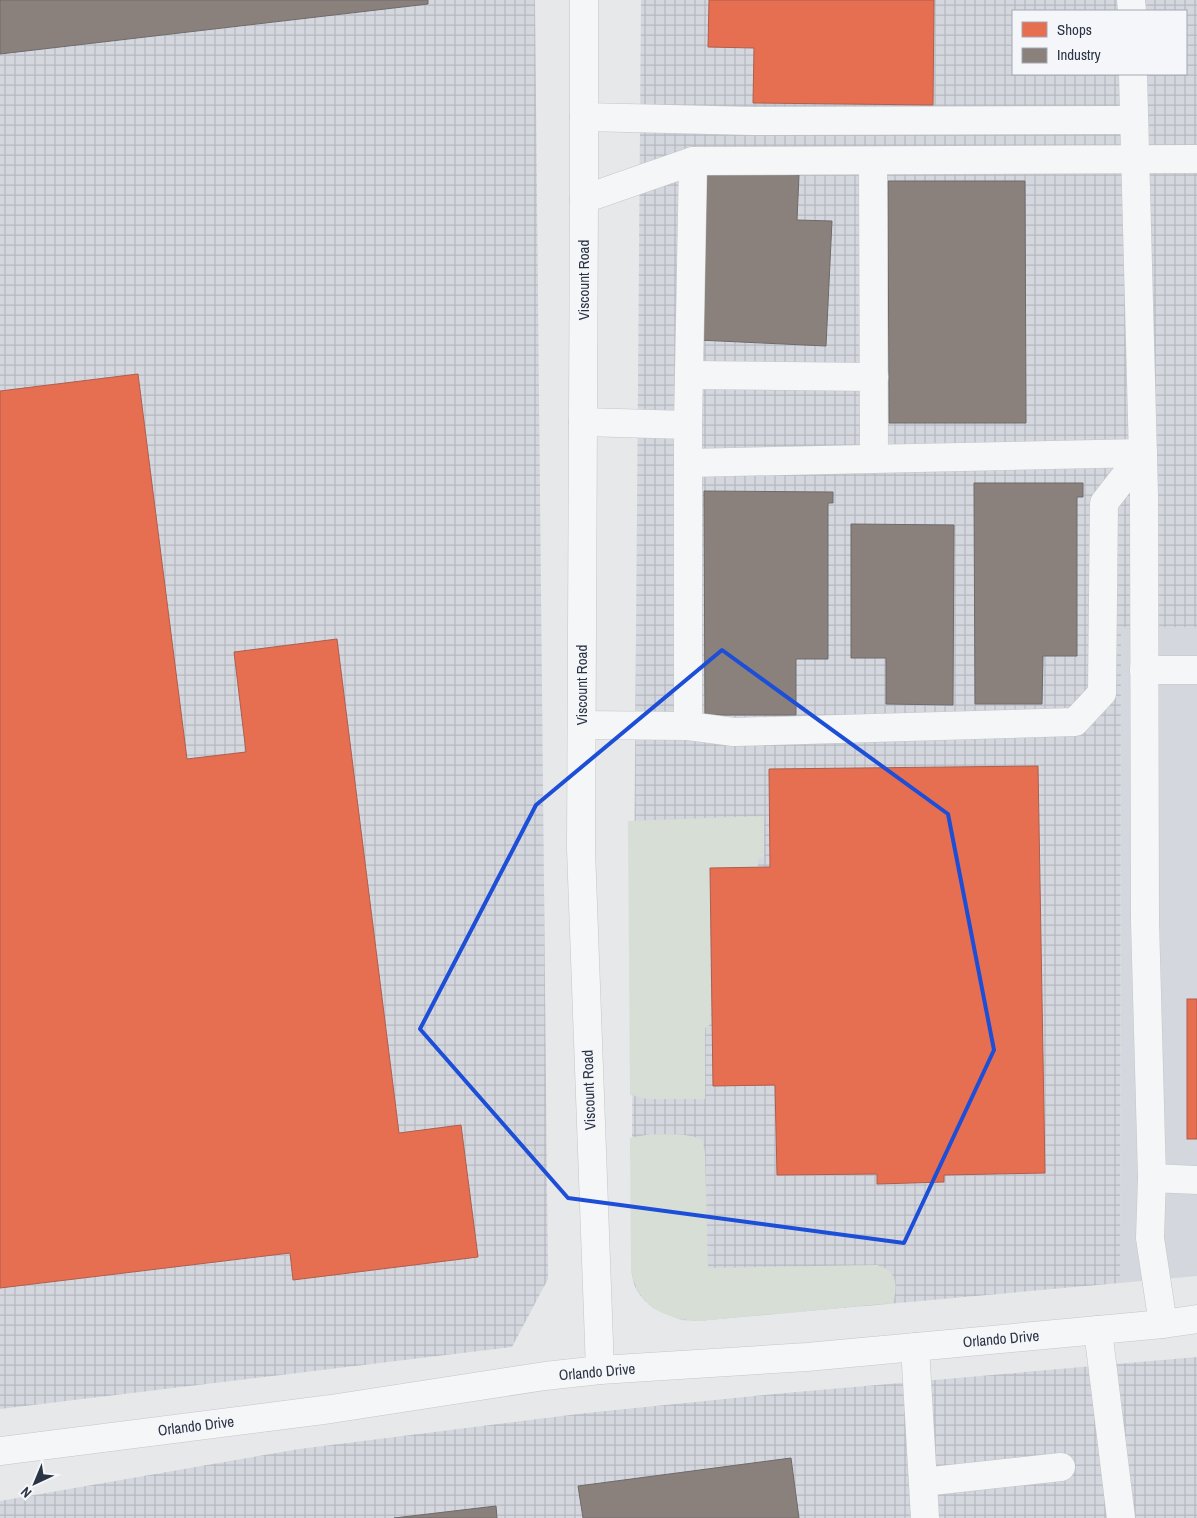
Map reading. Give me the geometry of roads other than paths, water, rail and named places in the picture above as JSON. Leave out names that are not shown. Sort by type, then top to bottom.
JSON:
[{"type":"street","name":"Viscount Road","points":[[584,0],[581,849],[600,1370]]},
{"type":"street","points":[[1133,75],[1143,453],[1144,921],[1152,1178],[1150,1238],[1163,1324]]},
{"type":"street","points":[[584,117],[754,121],[1134,120]]},
{"type":"street","points":[[584,199],[693,161],[1197,159]]},
{"type":"street","points":[[688,726],[688,425],[693,161]]},
{"type":"street","points":[[873,161],[874,459]]},
{"type":"street","points":[[689,375],[874,377]]},
{"type":"street","points":[[583,422],[688,425]]},
{"type":"street","points":[[688,463],[1143,453]]},
{"type":"street","points":[[582,725],[688,726],[734,732],[1075,722],[1102,693],[1104,503],[1143,453]]},
{"type":"street","points":[[1144,670],[1197,670]]},
{"type":"street","points":[[1152,1178],[1197,1180]]},
{"type":"street","name":"Orlando Drive","points":[[0,1451],[330,1409],[546,1376],[600,1370],[808,1357],[1197,1320]]},
{"type":"street","points":[[1098,1330],[1121,1518]]},
{"type":"street","points":[[915,1347],[925,1518]]},
{"type":"street","points":[[923,1482],[1061,1467]]}]
